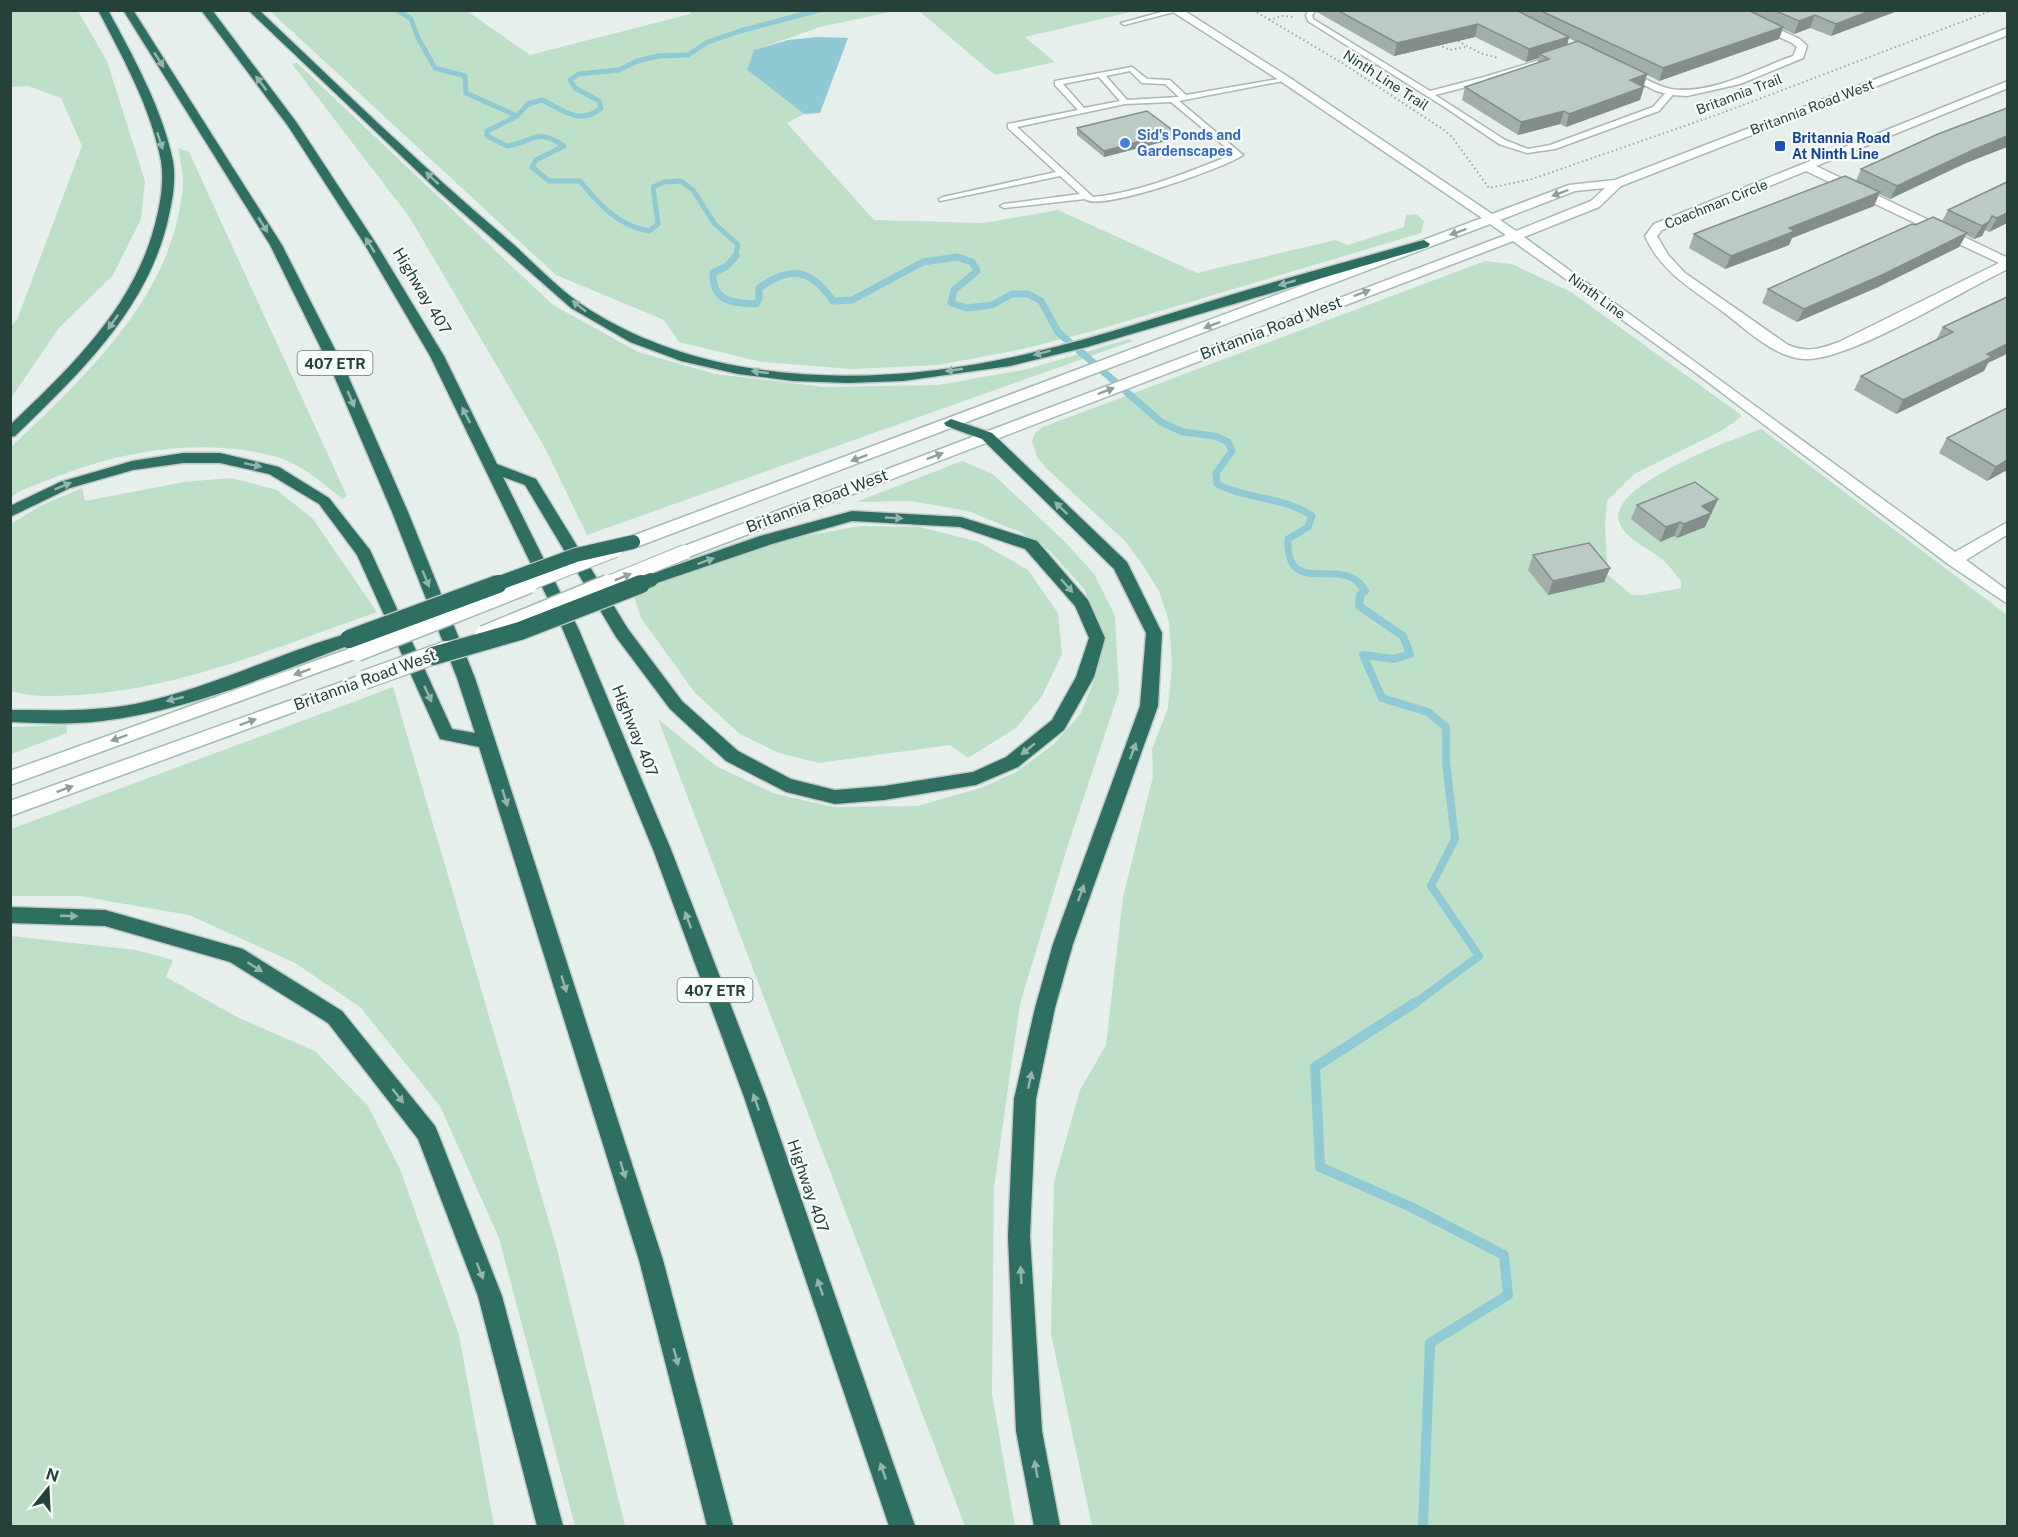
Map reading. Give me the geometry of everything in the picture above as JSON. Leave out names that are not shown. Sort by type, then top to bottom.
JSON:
[{"type":"highway","points":[[10,433],[72,372],[109,328],[145,270],[164,215],[168,184],[167,163],[161,141],[120,40],[103,10]]},
{"type":"highway","name":"407 ETR","points":[[128,10],[276,245],[339,370],[466,678],[651,1260],[720,1527]]},
{"type":"highway","name":"Highway 407","points":[[206,10],[292,125],[371,245],[436,356],[571,630],[663,852],[754,1097],[902,1527]]},
{"type":"highway","points":[[253,10],[468,213],[584,311],[662,350],[723,368],[809,378],[899,378],[1012,361],[1139,328],[1198,308],[1424,244]]},
{"type":"highway","points":[[951,423],[987,436],[1121,566],[1154,633],[1149,706],[1063,944],[1045,1008],[1026,1099],[1019,1236],[1029,1431],[1047,1527]]},
{"type":"highway","points":[[10,512],[65,484],[132,466],[183,458],[220,458],[274,470],[324,501],[363,554],[446,734],[488,742]]},
{"type":"highway","points":[[433,656],[520,631],[651,580],[766,540],[852,516],[962,522],[1031,545],[1082,604],[1097,638],[1085,677],[1058,725],[1012,762],[976,778],[884,793],[835,797],[786,785],[732,756],[676,705],[622,633],[531,482],[492,467]]},
{"type":"highway","points":[[10,716],[102,716],[193,695],[353,645]]},
{"type":"highway","points":[[10,915],[105,918],[236,955],[335,1017],[427,1133],[490,1296],[550,1527]]},
{"type":"main road","name":"Ninth Line","points":[[1175,10],[1284,80],[1492,220],[2007,599]]},
{"type":"main road","points":[[1616,68],[1672,92],[1706,90],[1798,58],[1803,46],[1796,41],[1726,10]]},
{"type":"main road","name":"Britannia Road West","points":[[10,778],[353,645],[668,530],[1573,188],[1617,183],[2007,31]]},
{"type":"main road","name":"Coachman Circle","points":[[2007,84],[1658,228],[1651,236],[1654,245],[1678,274],[1780,346],[1804,355],[1823,353],[1853,342],[2007,263]]},
{"type":"main road","points":[[1808,167],[2007,263]]},
{"type":"main road","name":"Britannia Road West","points":[[10,809],[433,656],[685,552],[1514,236],[1595,204],[1617,183]]},
{"type":"main road","points":[[1954,560],[2007,527]]},
{"type":"lane","points":[[1124,23],[1175,10]]},
{"type":"lane","points":[[1311,14],[1512,147],[1533,151],[1552,147],[1656,109],[1672,92]]},
{"type":"lane","points":[[1429,94],[1562,54]]},
{"type":"lane","points":[[1082,110],[1058,83],[1132,69],[1144,81],[1167,82],[1185,98]]},
{"type":"lane","points":[[1101,75],[1125,102]]},
{"type":"lane","points":[[1173,100],[1239,155],[1176,178],[1106,199],[1091,200],[1011,126],[1125,102],[1173,100],[1284,80]]},
{"type":"lane","points":[[943,199],[1062,173]]},
{"type":"lane","points":[[1004,206],[1087,196]]},
{"type":"path","name":"Ninth Line Trail","points":[[1253,10],[1342,63],[1444,130],[1452,137],[1479,177],[1490,188]]},
{"type":"path","name":"Britannia Trail","points":[[1490,188],[1504,188],[1711,117],[1993,10]]},
{"type":"path","points":[[1268,20],[1282,16],[1311,14]]},
{"type":"path","points":[[1461,35],[1452,38],[1466,47],[1520,68]]},
{"type":"path","points":[[1430,41],[1450,50],[1466,47]]},
{"type":"green space","points":[[11,10],[78,11],[107,61],[145,181],[141,219],[113,275],[59,328],[11,398],[11,326],[17,320],[82,146],[61,98],[28,86],[11,87]]},
{"type":"green space","points":[[270,11],[467,11],[530,55],[690,14],[691,11],[895,11],[820,27],[755,50],[748,71],[804,114],[787,123],[874,220],[983,223],[1058,210],[1197,273],[1335,240],[1348,245],[1404,227],[1406,215],[1416,214],[1424,221],[1421,233],[1093,331],[1023,349],[938,365],[852,369],[762,362],[679,342],[664,320],[556,275]]},
{"type":"green space","points":[[919,11],[1131,12],[1025,37],[1055,62],[995,75]]},
{"type":"green space","points":[[297,63],[553,305],[638,352],[715,374],[824,387],[938,385],[1028,369],[1129,339],[1133,341],[587,535],[545,448],[410,218],[292,64]]},
{"type":"green space","points":[[178,148],[189,152],[347,496],[342,499],[303,469],[286,460],[248,451],[190,447],[132,454],[103,461],[34,485],[11,497],[11,447],[64,396],[115,339],[137,309],[156,277],[171,243],[180,207],[183,179]]},
{"type":"green space","points":[[1485,261],[1512,264],[1571,292],[1741,415],[1721,431],[1634,474],[1607,501],[1605,526],[1608,575],[1632,595],[1681,588],[1681,581],[1663,560],[1638,543],[1622,528],[1619,522],[1621,508],[1632,493],[1675,465],[1761,429],[2007,615],[2007,1526],[1092,1526],[1051,1334],[1054,1182],[1080,1090],[1106,1045],[1123,897],[1153,776],[1152,749],[1168,708],[1172,666],[1169,622],[1159,591],[1125,541],[1046,468],[1037,457],[1032,441],[1035,433],[1043,427]]},
{"type":"green space","points":[[962,461],[993,474],[1066,543],[1094,574],[1115,616],[1119,692],[1067,848],[1020,1004],[994,1187],[992,1394],[1015,1526],[965,1526],[658,719],[716,766],[773,793],[833,807],[917,806],[981,788],[1016,772],[1054,744],[1081,713],[1097,673],[1099,632],[1085,590],[1050,551],[1020,532],[968,511],[911,501],[856,502]]},
{"type":"green space","points":[[231,478],[277,490],[313,519],[377,612],[230,664],[155,684],[78,695],[36,696],[11,691],[11,524],[40,506],[82,488],[85,501],[184,482]]},
{"type":"green space","points":[[860,526],[920,527],[979,542],[1028,570],[1058,613],[1062,654],[1042,696],[1016,728],[968,758],[950,745],[819,763],[779,753],[740,734],[695,693],[641,618],[633,593],[785,540]]},
{"type":"green space","points":[[393,687],[557,1249],[625,1526],[575,1526],[499,1238],[440,1106],[360,1007],[295,963],[189,915],[79,896],[11,896],[11,829]]},
{"type":"green space","points":[[67,725],[67,733],[11,754],[11,727]]},
{"type":"green space","points":[[11,936],[136,950],[173,960],[166,977],[237,1017],[315,1051],[368,1106],[400,1169],[459,1335],[494,1526],[11,1526]]},
{"type":"water","points":[[818,37],[848,38],[820,113],[804,114],[747,70],[754,50],[788,40]]},
{"type":"building","points":[[1337,10],[1516,10],[1569,37],[1529,49],[1478,24],[1397,43]]},
{"type":"building","points":[[1539,10],[1748,10],[1783,27],[1663,68]]},
{"type":"building","points":[[1774,10],[1872,10],[1836,24],[1815,15],[1799,21]]},
{"type":"building","points":[[1578,41],[1647,74],[1630,80],[1644,87],[1569,114],[1564,111],[1521,122],[1465,87],[1549,59],[1539,54]]},
{"type":"building","points":[[2007,108],[2007,136],[1897,186],[1861,169],[1938,134]]},
{"type":"building","points":[[1147,111],[1175,132],[1104,151],[1077,128]]},
{"type":"building","points":[[1845,176],[1880,192],[1789,228],[1795,231],[1731,256],[1694,234]]},
{"type":"building","points":[[2007,182],[2007,213],[1997,218],[1992,216],[1989,222],[1982,226],[1948,210]]},
{"type":"building","points":[[1933,217],[1967,233],[1882,275],[1804,309],[1768,289],[1912,224],[1915,225]]},
{"type":"building","points":[[2007,297],[2007,344],[1987,354],[1992,357],[1903,400],[1861,376],[1953,332],[1943,327]]},
{"type":"building","points":[[2007,408],[2007,460],[1996,467],[1947,438]]},
{"type":"building","points":[[1695,482],[1718,499],[1702,506],[1711,513],[1684,524],[1680,522],[1666,527],[1637,505]]},
{"type":"building","points":[[1589,543],[1610,568],[1553,581],[1533,555]]},
{"type":"waterway","points":[[397,10],[411,19],[418,38],[435,68],[465,76],[466,93],[517,116]]},
{"type":"waterway","points":[[517,116],[528,104],[542,100],[571,115],[586,116],[601,108],[599,101],[575,88],[570,80],[579,74],[619,70],[637,61],[659,56],[688,55],[708,42],[740,31],[819,10]]},
{"type":"waterway","points":[[517,116],[487,131],[487,136],[507,146],[536,137],[548,137],[564,146],[536,160],[532,167],[549,181],[580,181],[610,213],[628,224],[649,231],[658,224],[653,187],[664,182],[681,181],[693,190],[714,223],[738,245],[735,257]]},
{"type":"waterway","points":[[735,257],[727,266],[713,273],[716,290],[726,299],[739,303],[756,304],[759,299],[759,288],[781,276],[791,274],[800,274],[817,282],[833,301],[852,300],[923,262],[957,257],[972,262],[977,271],[954,290],[951,303],[967,308],[992,305],[1012,294],[1028,294],[1041,301],[1058,332],[1161,422],[1183,432],[1215,436],[1228,442],[1232,451],[1216,473],[1217,484],[1241,493],[1289,505],[1312,516],[1308,527],[1288,539],[1290,557],[1295,567],[1315,574],[1339,574],[1351,577],[1360,584]]},
{"type":"waterway","points":[[953,258],[959,258]]},
{"type":"waterway","points":[[1360,584],[1365,591],[1360,595],[1359,606],[1403,636],[1410,654],[1394,659],[1363,655],[1382,698],[1428,712],[1446,727],[1446,762],[1455,839],[1431,886],[1479,956],[1414,1004]]},
{"type":"waterway","points":[[1416,1002],[1315,1067],[1320,1167],[1411,1207],[1504,1255],[1508,1295],[1430,1343],[1423,1526]]},
{"type":"place","name":"Sid's Ponds and Gardenscapes","points":[[1125,143]]},
{"type":"place","name":"Britannia Road At Ninth Line","points":[[1780,146]]}]
